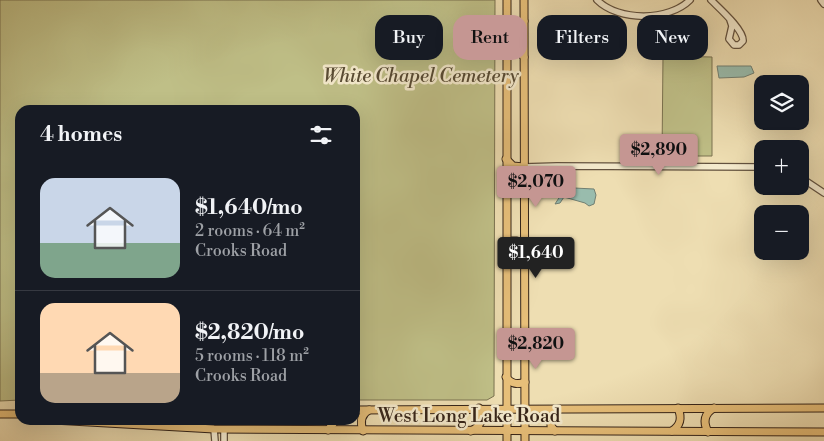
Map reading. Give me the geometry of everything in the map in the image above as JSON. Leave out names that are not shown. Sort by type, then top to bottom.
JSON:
[{"type":"main road","points":[[507,0],[507,15]]},
{"type":"main road","points":[[524,0],[524,15]]},
{"type":"main road","points":[[506,441],[507,60]]},
{"type":"main road","points":[[524,60],[525,441]]},
{"type":"main road","points":[[506,159],[513,166],[524,167]]},
{"type":"main road","points":[[506,244],[517,241],[524,250]]},
{"type":"main road","points":[[506,377],[515,383],[525,382]]},
{"type":"main road","points":[[471,431],[480,422],[479,408]]},
{"type":"main road","points":[[672,432],[680,422],[681,415],[678,408]]},
{"type":"main road","points":[[708,432],[705,418],[714,408]]},
{"type":"main road","name":"West Long Lake Road","points":[[360,410],[824,408]]},
{"type":"main road","points":[[554,431],[551,426],[551,419],[559,409]]},
{"type":"main road","points":[[363,430],[362,419],[365,413],[370,410]]},
{"type":"main road","points":[[0,414],[15,414]]},
{"type":"main road","name":"West Long Lake Road","points":[[152,425],[224,430],[824,432]]},
{"type":"main road","points":[[186,428],[193,425]]},
{"type":"main road","points":[[214,425],[214,429]]},
{"type":"main road","points":[[328,430],[332,425]]},
{"type":"street","points":[[597,0],[612,11],[629,15],[667,14],[681,8],[690,0]]},
{"type":"street","points":[[712,0],[730,20]]},
{"type":"street","points":[[822,0],[824,4]]},
{"type":"street","points":[[524,167],[754,167]]},
{"type":"street","points":[[809,183],[824,193]]},
{"type":"street","points":[[214,429],[215,441]]},
{"type":"street","points":[[224,430],[224,441]]},
{"type":"green space","name":"White Chapel Cemetery","points":[[0,0],[495,0],[495,15],[453,15],[453,60],[495,60],[494,396],[487,400],[360,400],[360,105],[15,105],[15,400],[0,401]]},
{"type":"green space","points":[[708,57],[712,57],[712,156],[662,156],[663,60],[708,60]]},
{"type":"shaded area","points":[[717,66],[751,66],[754,73],[744,77],[719,78]]},
{"type":"shaded area","points":[[574,188],[594,189],[596,195],[594,204],[589,206],[564,197],[560,203],[555,204],[564,190]]}]
